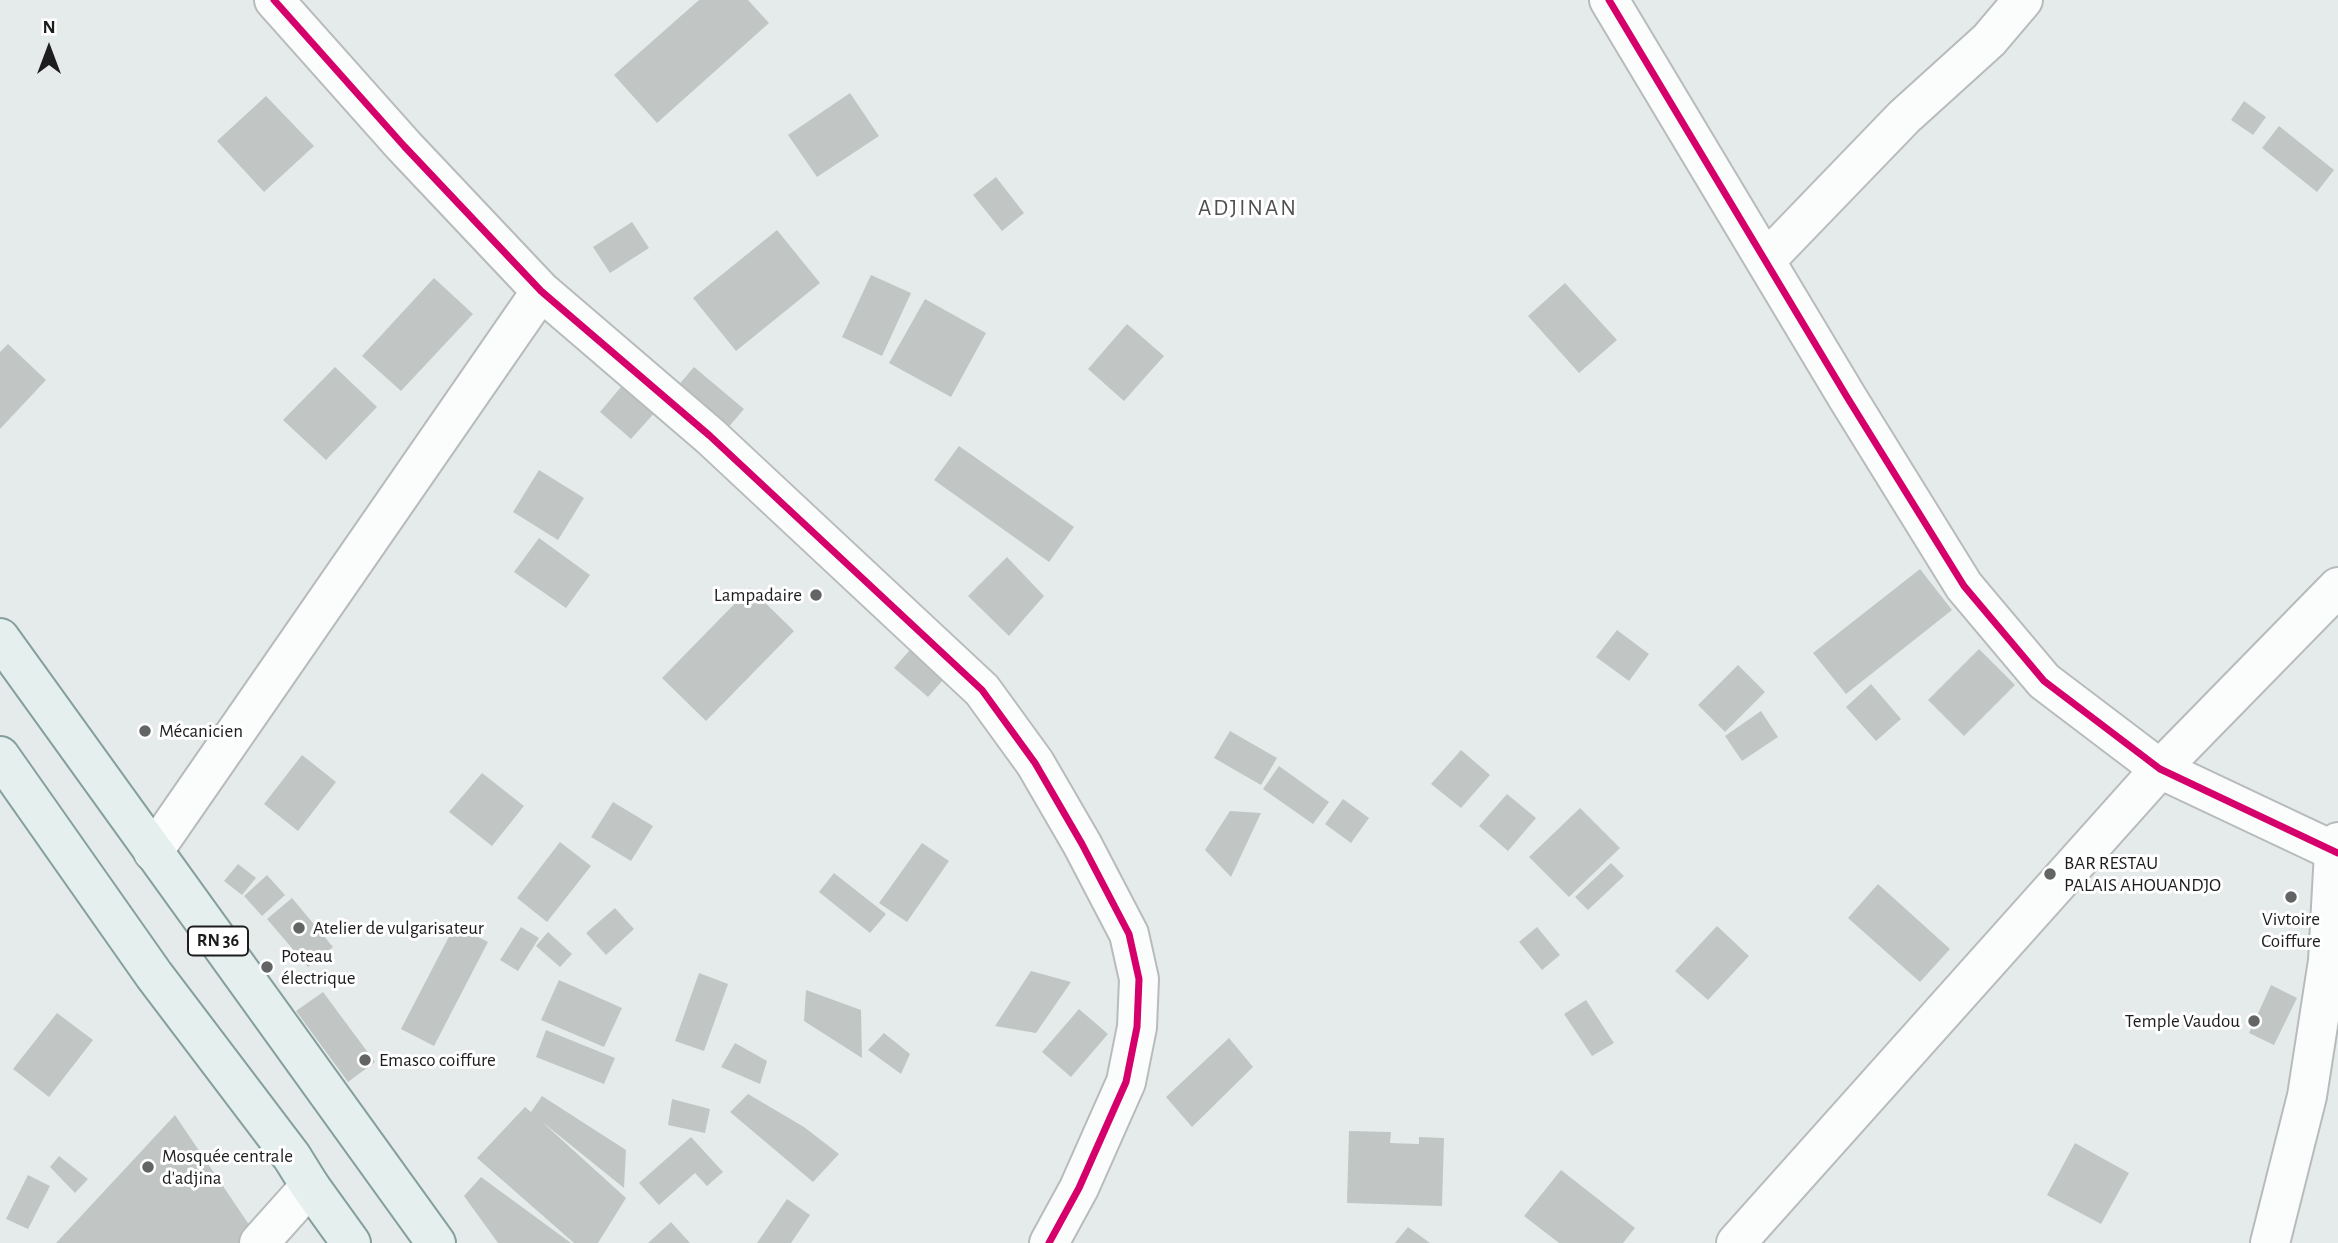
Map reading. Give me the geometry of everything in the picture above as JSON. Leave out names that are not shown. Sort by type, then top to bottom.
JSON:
[{"type":"main road","name":"RN 36","points":[[0,638],[436,1243]]},
{"type":"main road","points":[[0,756],[154,975],[292,1157],[351,1243]]},
{"type":"street","points":[[274,0],[404,146],[541,291],[710,436],[982,690],[1035,763],[1082,844],[1129,934],[1139,979],[1137,1027],[1126,1082],[1079,1188],[1049,1243]]},
{"type":"street","points":[[1609,0],[1847,397],[1964,586],[2044,681],[2160,769],[2337,849],[2328,961],[2307,1096],[2270,1243]]},
{"type":"street","points":[[1766,261],[1904,117],[1989,40],[2023,0]]},
{"type":"street","points":[[153,852],[541,291]]},
{"type":"street","points":[[1736,1243],[2160,769],[2338,587]]},
{"type":"street","points":[[259,1243],[310,1186]]},
{"type":"building","points":[[699,0],[748,0],[769,23],[657,123],[614,75]]},
{"type":"building","points":[[850,93],[879,136],[817,177],[788,135]]},
{"type":"building","points":[[266,96],[314,146],[264,192],[217,141]]},
{"type":"building","points":[[2244,101],[2266,117],[2253,135],[2231,120]]},
{"type":"building","points":[[2279,126],[2334,170],[2317,192],[2262,148]]},
{"type":"building","points":[[996,177],[1024,213],[1002,231],[973,195]]},
{"type":"building","points":[[632,222],[649,248],[610,273],[593,247]]},
{"type":"building","points":[[777,230],[820,283],[736,351],[693,298]]},
{"type":"building","points":[[871,275],[911,293],[882,356],[842,337]]},
{"type":"building","points":[[434,278],[473,314],[401,391],[362,356]]},
{"type":"building","points":[[1565,283],[1617,340],[1579,373],[1528,316]]},
{"type":"building","points":[[925,299],[986,333],[951,397],[889,363]]},
{"type":"building","points":[[1127,324],[1164,356],[1124,401],[1088,369]]},
{"type":"building","points":[[8,344],[46,380],[0,429],[0,352]]},
{"type":"building","points":[[335,367],[377,407],[326,460],[283,420]]},
{"type":"building","points":[[694,367],[744,409],[720,437],[670,395]]},
{"type":"building","points":[[626,381],[658,409],[631,439],[600,412]]},
{"type":"building","points":[[959,446],[1074,527],[1049,562],[934,480]]},
{"type":"building","points":[[539,470],[584,498],[558,540],[513,512]]},
{"type":"building","points":[[539,538],[590,575],[566,608],[514,572]]},
{"type":"building","points":[[1007,557],[1044,596],[1009,636],[968,596]]},
{"type":"building","points":[[1920,569],[1952,610],[1846,694],[1813,653]]},
{"type":"building","points":[[750,588],[794,631],[706,721],[662,678]]},
{"type":"building","points":[[1617,630],[1649,654],[1629,681],[1596,657]]},
{"type":"building","points":[[916,643],[950,672],[928,697],[894,668]]},
{"type":"building","points":[[1979,649],[2015,685],[1964,736],[1928,700]]},
{"type":"building","points":[[1738,665],[1765,692],[1725,732],[1698,705]]},
{"type":"building","points":[[1871,684],[1901,719],[1876,741],[1846,707]]},
{"type":"building","points":[[1761,711],[1778,737],[1742,761],[1725,736]]},
{"type":"building","points":[[1230,731],[1277,758],[1261,785],[1214,758]]},
{"type":"building","points":[[1461,750],[1490,775],[1461,808],[1431,784]]},
{"type":"building","points":[[302,755],[336,782],[298,831],[264,804]]},
{"type":"building","points":[[1279,766],[1329,802],[1313,824],[1263,789]]},
{"type":"building","points":[[482,773],[524,806],[492,846],[449,812]]},
{"type":"building","points":[[1507,794],[1536,818],[1508,851],[1479,826]]},
{"type":"building","points":[[1343,799],[1369,818],[1351,843],[1325,824]]},
{"type":"building","points":[[613,802],[653,826],[631,861],[591,837]]},
{"type":"building","points":[[1580,808],[1620,848],[1569,897],[1529,857]]},
{"type":"building","points":[[1230,811],[1261,813],[1231,877],[1205,850]]},
{"type":"building","points":[[560,842],[591,866],[547,922],[517,898]]},
{"type":"building","points":[[922,843],[949,861],[907,922],[879,903]]},
{"type":"building","points":[[1611,863],[1624,876],[1588,910],[1575,897]]},
{"type":"building","points":[[238,864],[256,878],[242,895],[224,881]]},
{"type":"building","points":[[834,873],[886,914],[870,933],[819,892]]},
{"type":"building","points":[[267,875],[285,895],[262,916],[244,896]]},
{"type":"building","points":[[1878,884],[1950,949],[1920,982],[1848,918]]},
{"type":"building","points":[[292,898],[333,947],[308,967],[267,919]]},
{"type":"building","points":[[615,908],[634,929],[606,955],[586,933]]},
{"type":"building","points":[[455,925],[488,942],[434,1046],[401,1029]]},
{"type":"building","points":[[1717,926],[1749,956],[1708,1000],[1675,971]]},
{"type":"building","points":[[521,927],[539,938],[518,971],[500,960]]},
{"type":"building","points":[[1537,927],[1560,955],[1542,970],[1519,942]]},
{"type":"building","points":[[548,932],[572,954],[560,967],[536,946]]},
{"type":"building","points":[[1031,971],[1071,982],[1036,1033],[995,1026]]},
{"type":"building","points":[[699,973],[728,984],[704,1051],[675,1041]]},
{"type":"building","points":[[559,980],[622,1008],[604,1047],[541,1020]]},
{"type":"building","points":[[2271,985],[2297,998],[2274,1045],[2249,1033]]},
{"type":"building","points":[[806,990],[861,1010],[862,1058],[804,1021]]},
{"type":"building","points":[[323,992],[375,1062],[348,1082],[296,1011]]},
{"type":"building","points":[[1586,1000],[1614,1043],[1592,1056],[1564,1014]]},
{"type":"building","points":[[1079,1009],[1108,1034],[1071,1077],[1042,1052]]},
{"type":"building","points":[[57,1013],[93,1040],[49,1097],[13,1069]]},
{"type":"building","points":[[546,1030],[615,1058],[604,1084],[536,1057]]},
{"type":"building","points":[[884,1033],[910,1054],[901,1074],[868,1050]]},
{"type":"building","points":[[1229,1038],[1253,1067],[1192,1127],[1166,1097]]},
{"type":"building","points":[[735,1043],[767,1061],[760,1084],[721,1067]]},
{"type":"building","points":[[748,1094],[804,1127],[839,1154],[813,1182],[730,1112]]},
{"type":"building","points":[[542,1096],[626,1150],[624,1188],[541,1121],[626,1198],[598,1243],[574,1243],[477,1158],[525,1107],[531,1112]]},
{"type":"building","points":[[672,1099],[710,1109],[705,1133],[668,1125]]},
{"type":"building","points":[[175,1115],[256,1235],[248,1243],[56,1243]]},
{"type":"building","points":[[1349,1131],[1391,1132],[1390,1143],[1419,1144],[1419,1137],[1444,1138],[1442,1206],[1347,1203]]},
{"type":"building","points":[[691,1137],[723,1172],[707,1186],[695,1173],[659,1205],[639,1183]]},
{"type":"building","points":[[2075,1143],[2129,1173],[2101,1224],[2047,1195]]},
{"type":"building","points":[[59,1156],[88,1179],[75,1193],[50,1167]]},
{"type":"building","points":[[1561,1170],[1635,1228],[1623,1243],[1559,1243],[1524,1216]]},
{"type":"building","points":[[28,1175],[50,1186],[28,1229],[6,1219]]},
{"type":"building","points":[[481,1177],[571,1243],[498,1243],[464,1196]]},
{"type":"building","points":[[787,1199],[810,1215],[791,1243],[757,1243]]},
{"type":"building","points":[[671,1222],[690,1243],[648,1243]]},
{"type":"building","points":[[1408,1227],[1430,1243],[1395,1243]]},
{"type":"cycle path","points":[[274,0],[404,146],[541,291],[710,436],[982,690],[1035,763],[1082,844],[1129,934],[1139,979],[1137,1027],[1126,1082],[1079,1188],[1049,1243]]},
{"type":"cycle path","points":[[1609,0],[1847,397],[1964,586],[2044,681],[2160,769],[2338,853]]},
{"type":"place","name":"Lampadaire","points":[[816,595]]},
{"type":"place","name":"Mécanicien","points":[[145,731]]},
{"type":"place","name":"BAR RESTAU PALAIS AHOUANDJO","points":[[2050,874]]},
{"type":"place","name":"Vivtoire Coiffure","points":[[2291,897]]},
{"type":"place","name":"Atelier de vulgarisateur","points":[[299,928]]},
{"type":"place","name":"Poteau électrique","points":[[267,967]]},
{"type":"place","name":"Temple Vaudou","points":[[2254,1021]]},
{"type":"place","name":"Emasco coiffure","points":[[365,1060]]},
{"type":"place","name":"Mosquée centrale d'adjina","points":[[148,1167]]},
{"type":"district","name":"ADJINAN","points":[[1248,208]]}]
